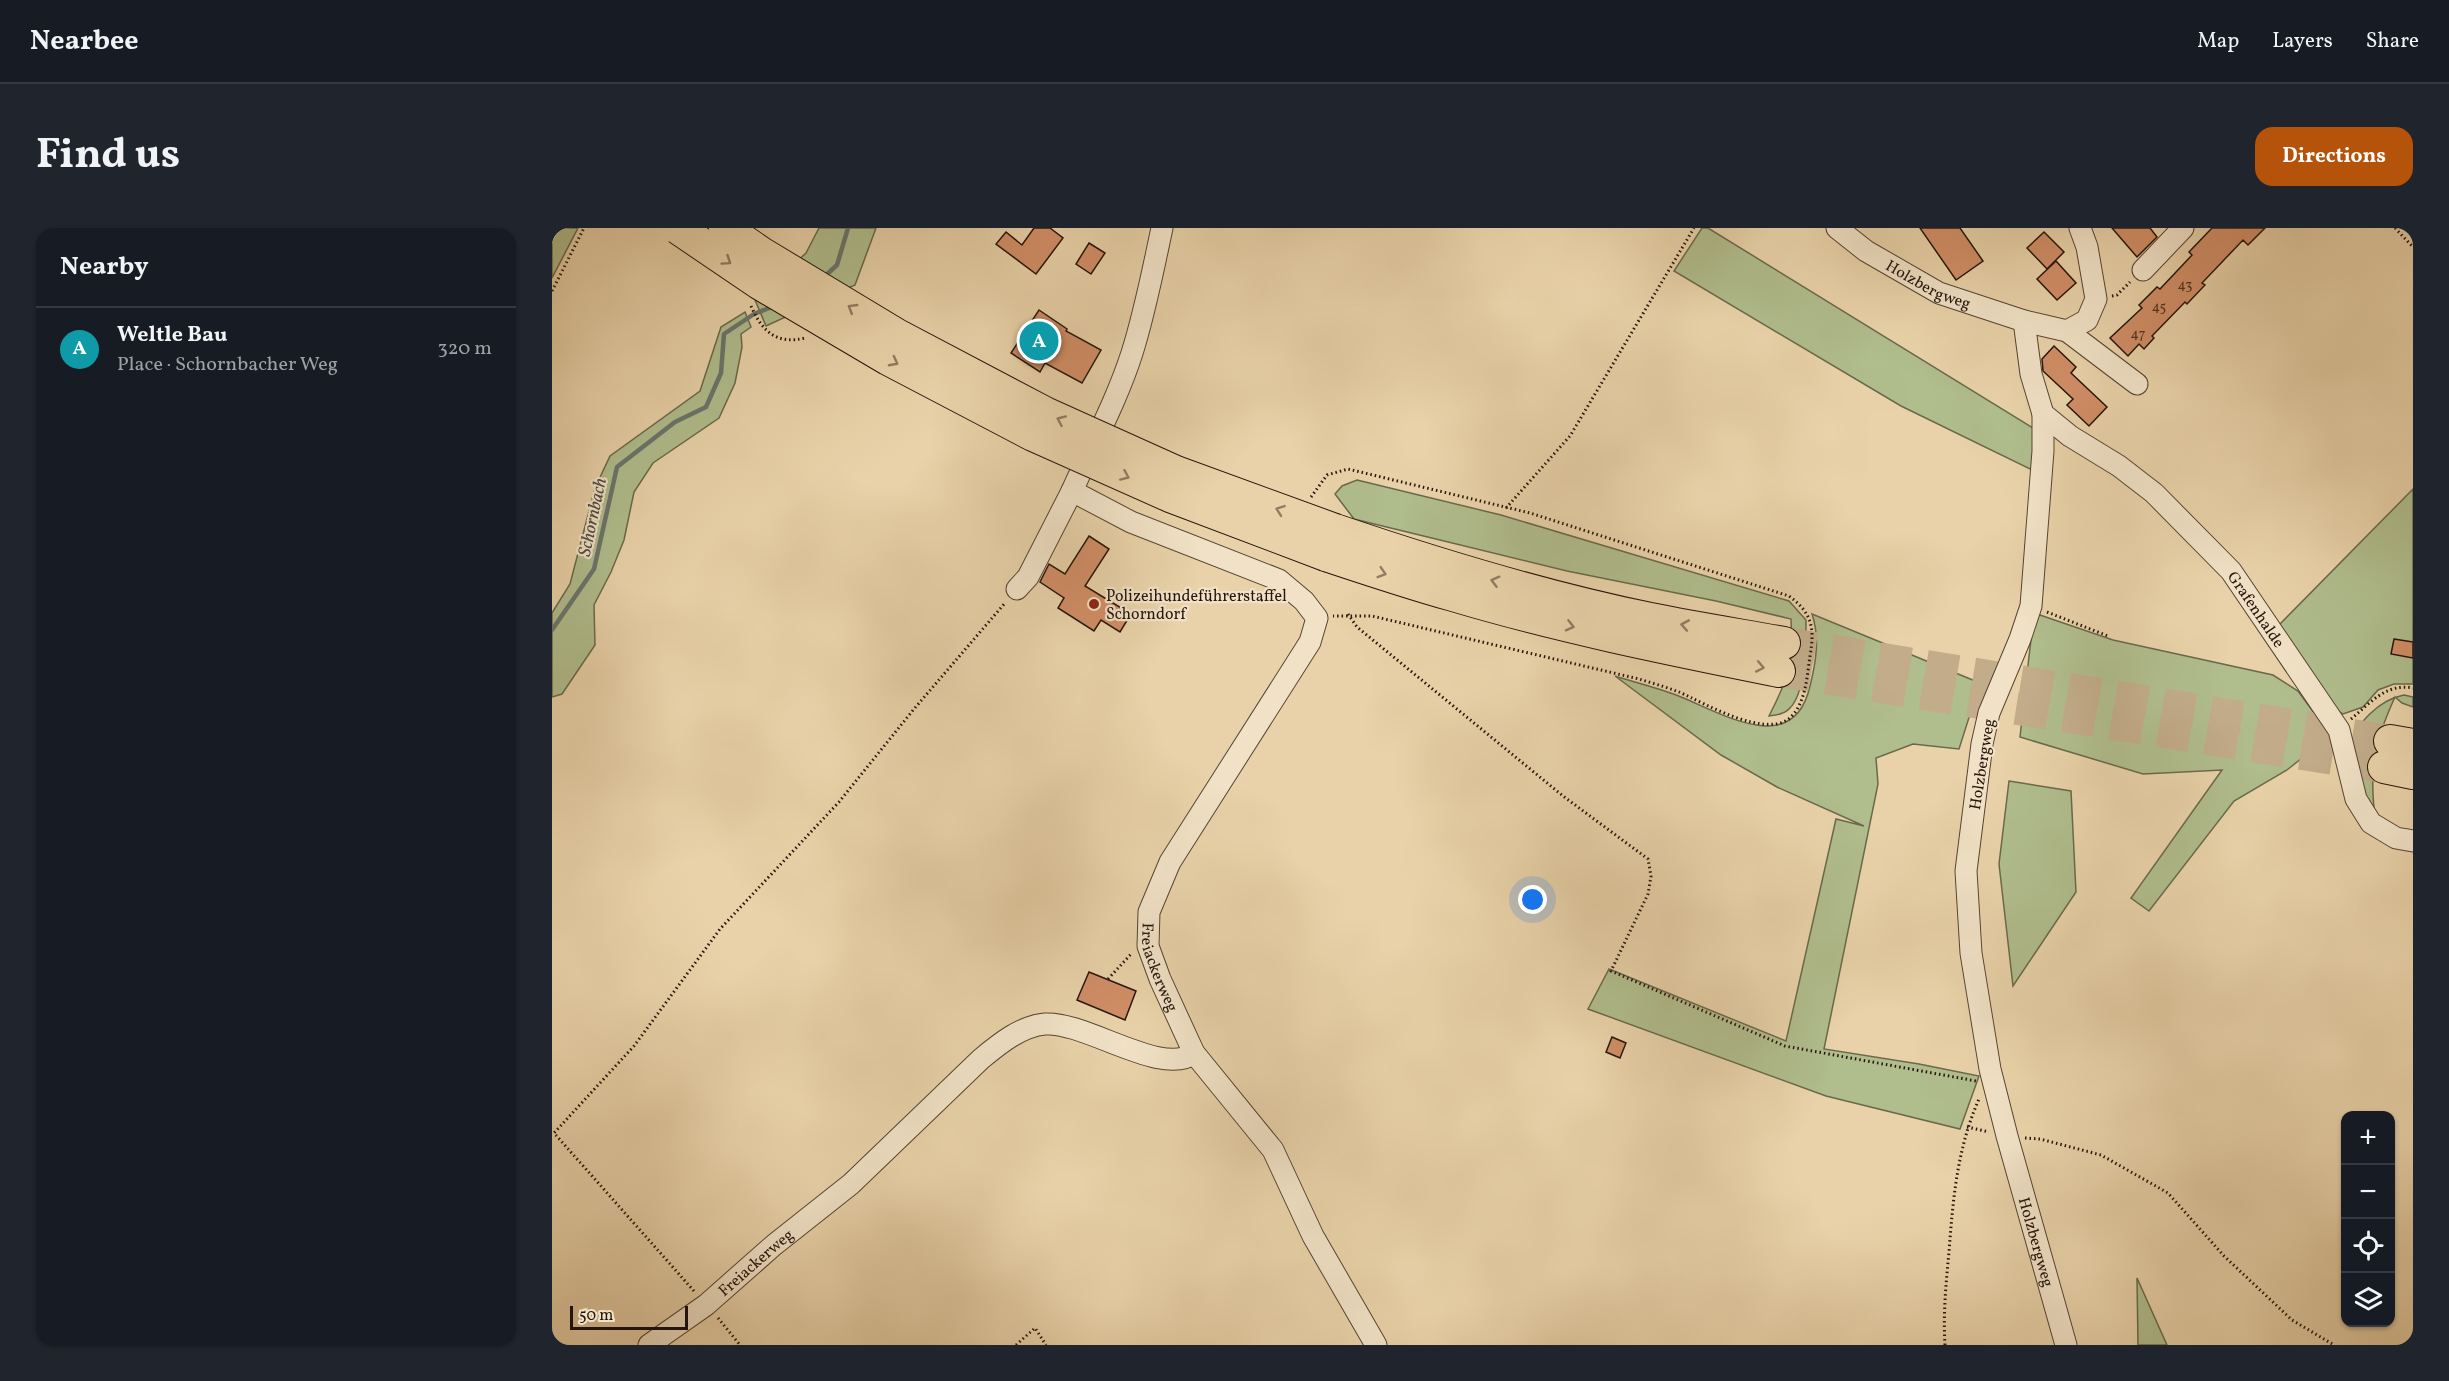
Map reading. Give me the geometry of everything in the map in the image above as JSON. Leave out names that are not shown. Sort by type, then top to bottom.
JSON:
[{"type":"highway","points":[[678,228],[759,283],[888,359],[1033,435],[1170,496],[1331,542],[1441,566],[1543,594],[1649,619],[1781,657]]},
{"type":"highway","points":[[725,228],[761,253],[897,335],[1045,413],[1331,542]]},
{"type":"street","points":[[1017,589],[1028,577],[1072,491],[1109,411],[1131,354],[1147,298],[1162,228]]},
{"type":"street","name":"Holzbergweg","points":[[1837,228],[1866,251],[1939,293],[2024,321],[2031,374],[2043,414],[2043,452],[2031,606],[2020,639],[1989,713],[1982,744],[1966,871],[1971,953],[1988,1076],[2066,1345]]},
{"type":"street","points":[[2067,331],[2087,320],[2096,299],[2087,247],[2080,228]]},
{"type":"street","points":[[2143,270],[2183,228]]},
{"type":"street","points":[[2024,321],[2067,331],[2137,384]]},
{"type":"street","name":"Grafenhalde","points":[[2043,414],[2070,436],[2119,466],[2154,493],[2231,571],[2339,729],[2356,799],[2371,823],[2396,838],[2413,842]]},
{"type":"street","points":[[2043,452],[2070,436]]},
{"type":"street","name":"Freiackerweg","points":[[650,1345],[706,1305],[774,1245],[851,1184],[981,1059],[1000,1043],[1020,1032],[1043,1024],[1066,1025],[1126,1048],[1171,1061],[1188,1058],[1194,1053],[1160,979],[1148,946],[1149,912],[1170,862],[1310,642],[1317,618],[1304,601],[1279,580],[1131,522],[1072,491]]},
{"type":"street","points":[[1194,1053],[1273,1150],[1313,1236],[1376,1345]]},
{"type":"path","points":[[552,291],[584,228]]},
{"type":"path","points":[[1506,508],[1570,436],[1695,228]]},
{"type":"path","points":[[2395,228],[2413,247]]},
{"type":"path","points":[[2096,299],[2117,295],[2143,270]]},
{"type":"path","points":[[751,304],[758,322],[771,334],[789,341],[808,337]]},
{"type":"path","points":[[1327,475],[1348,469],[1530,513],[1789,596]]},
{"type":"path","points":[[740,1345],[554,1133],[634,1046],[720,929],[839,802],[914,708],[1017,589]]},
{"type":"path","points":[[2031,606],[2108,636]]},
{"type":"path","points":[[1348,614],[1357,627],[1563,796],[1648,859],[1651,876],[1648,894],[1611,971],[1785,1046],[1988,1076],[1967,1126],[1955,1180],[1946,1282],[1945,1345]]},
{"type":"path","points":[[2339,729],[2382,692],[2401,686],[2413,688]]},
{"type":"path","points":[[1108,980],[1131,953],[1148,946]]},
{"type":"path","points":[[2007,1136],[2040,1139],[2101,1155],[2168,1193],[2224,1256],[2292,1320],[2334,1345]]},
{"type":"path","points":[[1016,1345],[1035,1328],[1046,1345]]},
{"type":"green space","points":[[552,228],[578,228],[552,278]]},
{"type":"green space","points":[[819,228],[876,228],[855,285],[766,326],[755,300],[806,253]]},
{"type":"green space","points":[[1702,228],[1708,228],[2038,431],[2032,470],[1901,406],[1674,271]]},
{"type":"green space","points":[[745,312],[751,327],[741,334],[742,347],[735,383],[719,418],[653,463],[634,492],[624,540],[594,605],[595,645],[562,694],[552,697],[552,613],[570,584],[595,488],[610,456],[700,391],[721,327]]},
{"type":"green space","points":[[1357,480],[1501,515],[1789,601],[1806,620],[1804,666],[1795,701],[1786,712],[1769,716],[1789,669],[1791,619],[1716,601],[1567,571],[1354,519],[1335,494],[1342,486]]},
{"type":"green space","points":[[2413,489],[2413,684],[2394,684],[2378,690],[2363,707],[2343,714],[2334,709],[2277,627]]},
{"type":"green space","points":[[1812,614],[1980,683],[1959,749],[1913,744],[1876,758],[1878,784],[1824,1049],[1979,1076],[1960,1129],[1826,1096],[1588,1009],[1609,969],[1786,1041],[1836,819],[1864,826],[1777,787],[1721,755],[1615,676],[1673,694],[1736,720],[1755,725],[1773,726],[1789,720],[1802,708],[1810,686],[1816,650],[1816,632]]},
{"type":"green space","points":[[2037,614],[2113,640],[2273,675],[2298,691],[2320,721],[2327,738],[2287,770],[2234,801],[2149,911],[2131,898],[2222,770],[2143,774],[2020,737],[2032,630]]},
{"type":"green space","points":[[2404,695],[2413,697],[2413,707],[2402,703],[2395,697]]},
{"type":"green space","points":[[2395,698],[2382,728],[2375,756],[2373,800],[2375,817],[2358,776],[2353,750],[2354,740],[2362,722],[2378,707]]},
{"type":"green space","points":[[2009,781],[2071,791],[2076,892],[2013,986],[1999,864]]},
{"type":"green space","points":[[2137,1278],[2167,1345],[2138,1345]]},
{"type":"building","points":[[1034,228],[1050,228],[1063,238],[1036,274],[996,244],[1006,232],[1022,245]]},
{"type":"building","points":[[1920,228],[1960,228],[1983,261],[1956,280]]},
{"type":"building","points":[[2112,228],[2150,228],[2157,237],[2137,257]]},
{"type":"building","points":[[2212,228],[2265,228],[2248,245],[2243,240],[2202,283],[2205,285],[2187,304],[2185,302],[2152,336],[2154,338],[2144,349],[2139,344],[2128,356],[2110,338],[2142,308],[2139,305],[2157,287],[2160,289],[2192,255],[2189,252]]},
{"type":"building","points":[[2044,232],[2064,252],[2047,269],[2027,248]]},
{"type":"building","points":[[1089,243],[1105,253],[1091,274],[1076,264]]},
{"type":"building","points":[[2056,261],[2076,283],[2057,300],[2037,279]]},
{"type":"building","points":[[1039,310],[1067,329],[1066,331],[1101,350],[1082,383],[1045,363],[1040,372],[1011,353]]},
{"type":"building","points":[[2054,346],[2076,367],[2071,373],[2107,407],[2089,426],[2067,405],[2073,399],[2043,371],[2042,359]]},
{"type":"building","points":[[1089,536],[1109,549],[1085,586],[1131,614],[1120,632],[1101,620],[1094,631],[1058,608],[1064,598],[1040,582],[1049,564],[1065,574]]},
{"type":"building","points":[[2394,639],[2413,642],[2413,658],[2391,654]]},
{"type":"building","points":[[1089,972],[1136,991],[1125,1020],[1077,1000]]},
{"type":"building","points":[[1612,1037],[1626,1043],[1620,1058],[1606,1052]]},
{"type":"waterway","name":"Schornbach","points":[[824,277],[837,265],[848,228]]},
{"type":"waterway","name":"Schornbach","points":[[552,630],[594,569],[617,467],[675,422],[706,407],[721,373],[724,334],[754,314],[774,306]]},
{"type":"tunnel","points":[[1784,643],[2390,741]]},
{"type":"tunnel","points":[[1779,671],[2384,767]]},
{"type":"place","name":"Weltle Bau","points":[[1039,341]]},
{"type":"place","name":"Polizeihundeführerstaffel Schorndorf","points":[[1094,604]]}]
